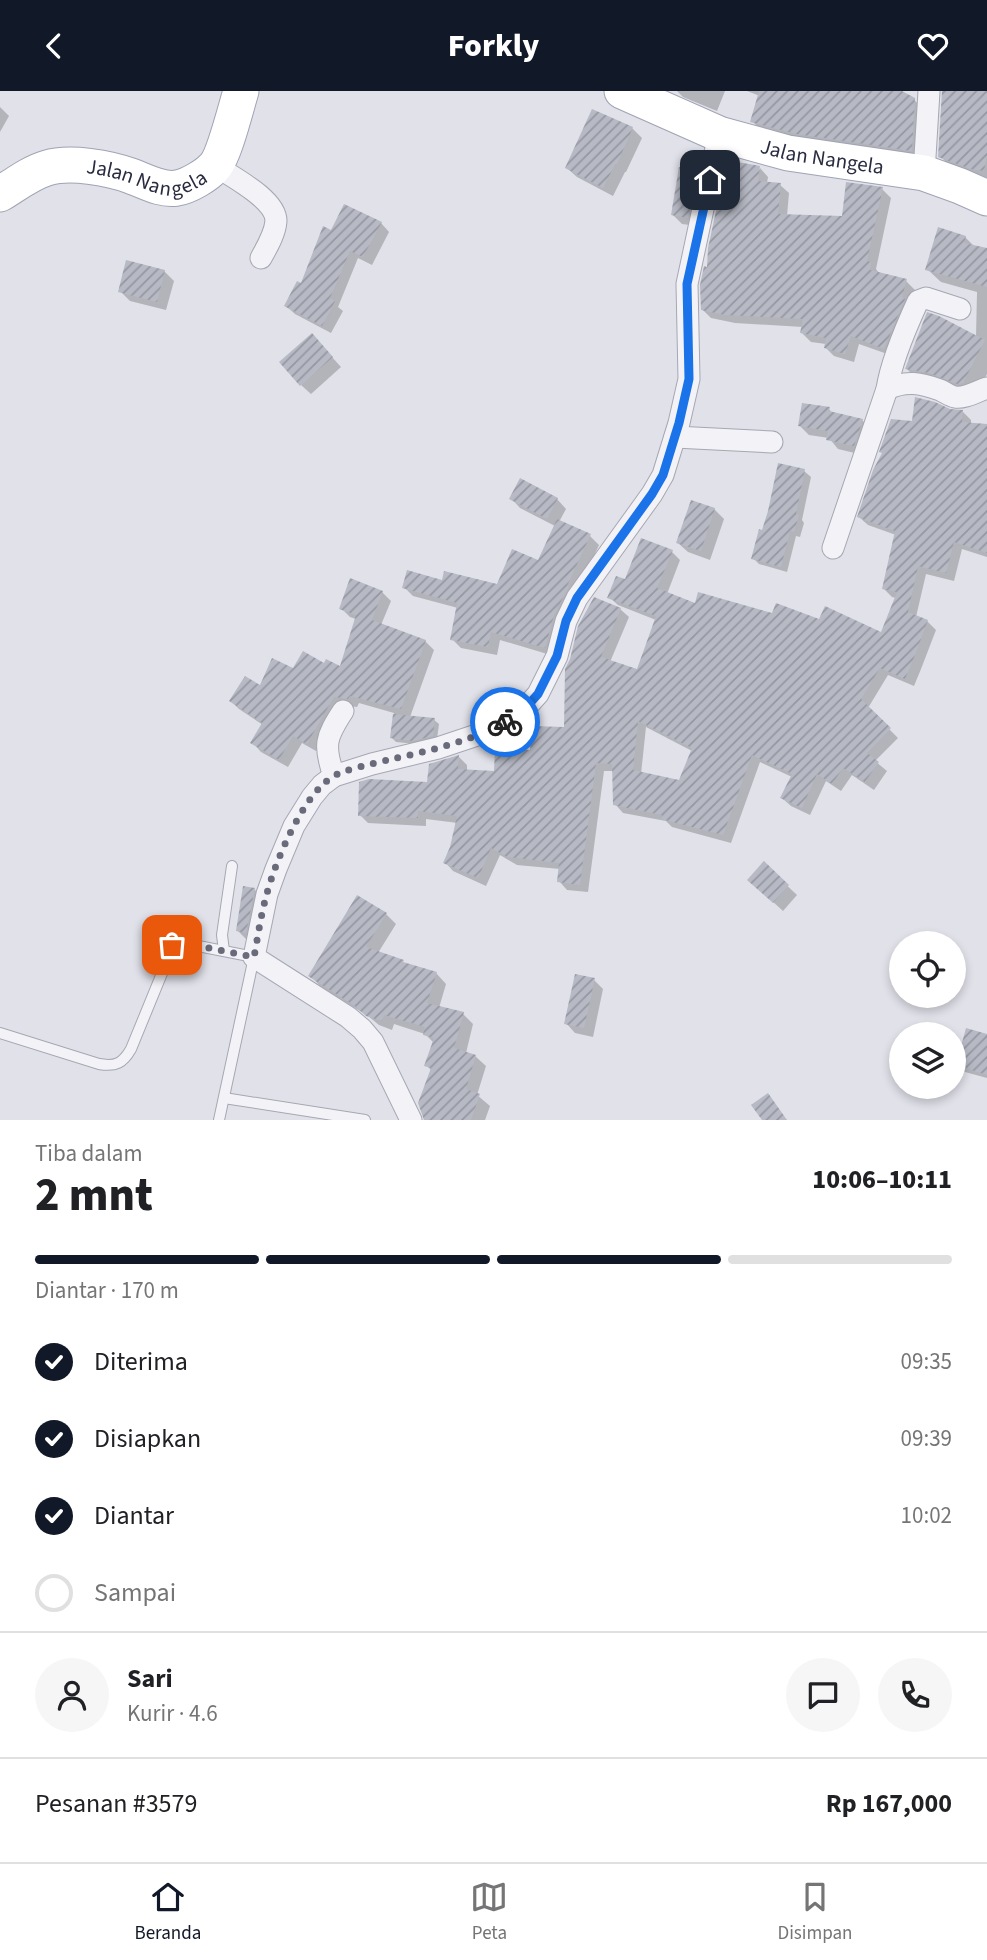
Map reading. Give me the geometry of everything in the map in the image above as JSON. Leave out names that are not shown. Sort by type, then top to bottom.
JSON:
[{"type":"main road","name":"Jalan Nangela","points":[[0,194],[31,174],[48,167],[88,167],[127,174],[162,187],[177,188],[196,180],[216,166],[241,91]]},
{"type":"main road","name":"Jalan Nangela","points":[[622,91],[719,134],[788,153],[924,173],[987,198]]},
{"type":"street","points":[[924,173],[929,91]]},
{"type":"street","points":[[411,1120],[373,1042],[362,1029],[348,1017],[254,957],[267,894],[289,837],[303,810],[322,785],[334,776],[438,748],[489,730],[521,713],[538,694],[553,665],[566,621],[577,598],[663,475],[689,379],[687,284],[719,134]]},
{"type":"street","points":[[216,166],[272,207],[276,222],[261,258]]},
{"type":"street","points":[[833,548],[918,300],[926,298],[960,309]]},
{"type":"street","points":[[887,389],[900,383],[908,383],[961,397],[987,388]]},
{"type":"street","points":[[675,437],[772,442]]},
{"type":"street","points":[[334,776],[329,762],[327,741],[343,711]]},
{"type":"lane","points":[[224,951],[222,935],[232,866]]},
{"type":"lane","points":[[0,1033],[111,1066],[123,1061],[131,1049],[172,945],[180,942],[254,957],[219,1120]]},
{"type":"lane","points":[[224,1098],[365,1120]]},
{"type":"building","points":[[759,91],[902,91],[915,98],[912,151],[797,134],[750,122]]},
{"type":"building","points":[[942,91],[987,91],[987,155],[984,171],[938,157]]},
{"type":"building","points":[[592,109],[633,127],[603,188],[565,168]]},
{"type":"building","points":[[727,160],[760,166],[758,181],[781,183],[778,214],[842,216],[846,182],[883,187],[867,261],[871,262],[870,270],[907,279],[902,297],[905,299],[884,349],[851,336],[845,354],[824,348],[826,338],[800,333],[803,319],[725,315],[701,310],[700,285],[704,266],[707,267],[708,248]]},
{"type":"building","points":[[679,167],[698,170],[688,218],[671,215]]},
{"type":"building","points":[[344,204],[382,222],[363,257],[350,251],[330,298],[335,301],[322,326],[284,306],[297,281],[301,283],[323,226],[331,230]]},
{"type":"building","points":[[938,227],[966,236],[964,243],[987,248],[987,287],[925,270]]},
{"type":"building","points":[[126,260],[165,270],[157,302],[118,292]]},
{"type":"building","points":[[927,312],[985,340],[963,383],[957,384],[929,373],[905,369]]},
{"type":"building","points":[[312,333],[333,357],[300,386],[279,362]]},
{"type":"building","points":[[915,397],[950,409],[963,410],[962,422],[987,424],[987,553],[954,542],[946,573],[918,566],[908,612],[928,620],[905,679],[880,668],[861,699],[891,728],[867,753],[879,762],[865,782],[843,768],[832,784],[817,774],[802,808],[780,798],[792,774],[752,755],[723,835],[661,819],[662,815],[613,805],[612,764],[596,763],[580,885],[557,882],[559,863],[507,857],[491,848],[478,878],[443,863],[450,847],[457,816],[418,811],[418,818],[358,816],[359,782],[369,779],[427,782],[429,764],[459,755],[458,769],[494,771],[495,748],[530,750],[532,726],[564,727],[565,669],[578,626],[594,597],[621,608],[601,657],[637,669],[656,616],[607,598],[616,576],[625,579],[641,538],[673,550],[657,588],[695,603],[698,592],[772,613],[776,603],[819,619],[825,606],[881,632],[897,592],[882,589],[895,531],[857,517],[873,470],[882,453],[879,452],[891,419],[912,421]],"holes":[[[638,721],[692,748],[679,780],[633,770]]]},
{"type":"building","points":[[802,403],[830,407],[829,411],[863,419],[854,446],[826,440],[828,431],[798,426]]},
{"type":"building","points":[[778,463],[805,469],[796,514],[799,515],[794,532],[790,531],[781,567],[751,559],[759,529],[762,530],[768,511]]},
{"type":"building","points":[[520,478],[558,498],[547,519],[509,499]]},
{"type":"building","points":[[691,500],[715,508],[701,551],[676,543]]},
{"type":"building","points":[[557,519],[591,534],[554,615],[545,648],[491,632],[488,647],[450,640],[457,603],[402,588],[407,570],[442,580],[444,571],[497,584],[512,549],[538,560]]},
{"type":"building","points":[[350,578],[383,591],[372,620],[426,640],[401,709],[350,696],[348,699],[334,697],[307,744],[293,736],[279,760],[250,743],[262,723],[229,701],[245,676],[260,685],[272,658],[293,668],[303,651],[324,663],[326,659],[340,666],[356,615],[339,609]]},
{"type":"building","points":[[393,714],[435,718],[433,736],[412,741],[390,738]]},
{"type":"building","points":[[764,861],[789,885],[773,903],[747,880]]},
{"type":"building","points":[[243,886],[255,888],[246,933],[236,931]]},
{"type":"building","points":[[357,895],[387,913],[366,947],[437,972],[427,1003],[464,1012],[454,1048],[476,1055],[466,1089],[480,1094],[471,1120],[424,1120],[418,1103],[431,1068],[424,1066],[434,1038],[423,1035],[425,1027],[384,1015],[382,1021],[366,1016],[308,976]]},
{"type":"building","points":[[575,974],[595,978],[584,1028],[564,1024]]},
{"type":"building","points":[[966,1028],[987,1034],[987,1075],[966,1068]]},
{"type":"building","points":[[768,1093],[787,1120],[762,1120],[751,1105]]},
{"type":"way so far","points":[[172,945],[183,943],[254,957],[267,894],[276,869],[294,826],[322,785],[334,776],[438,748],[480,734],[505,722]]},
{"type":"route","points":[[505,722],[521,713],[538,694],[557,656],[566,621],[577,598],[663,475],[689,379],[687,284],[710,180]]}]
